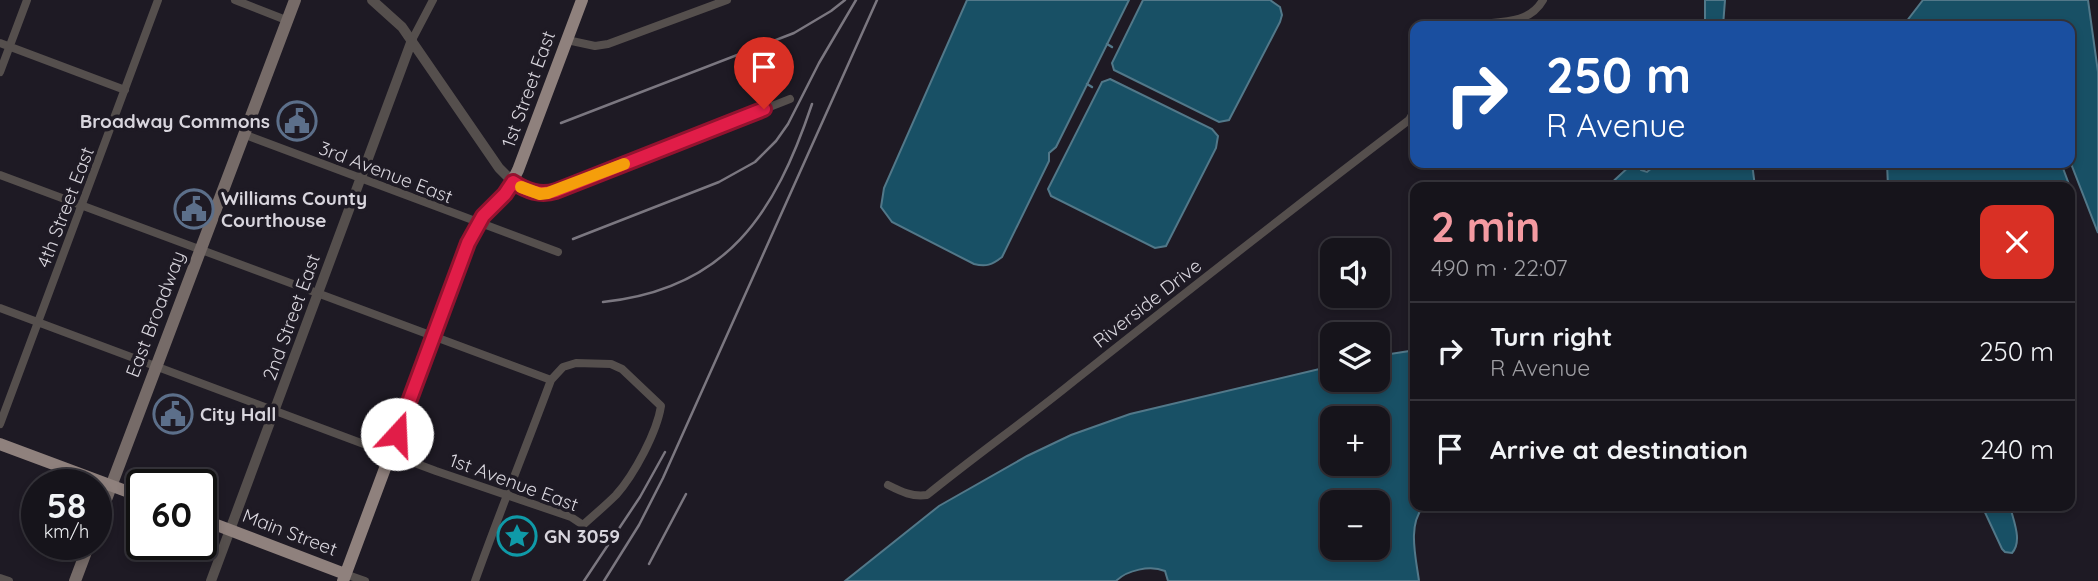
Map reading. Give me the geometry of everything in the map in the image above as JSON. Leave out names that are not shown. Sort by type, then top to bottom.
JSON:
[{"type":"main road","name":"East Broadway","points":[[112,482],[295,0]]},
{"type":"main road","name":"1st Street East","points":[[344,577],[468,243],[478,224],[513,182],[582,0]]},
{"type":"main road","points":[[0,444],[68,469]]},
{"type":"main road","name":"Main Street","points":[[217,525],[344,577]]},
{"type":"main road","points":[[75,581],[83,560]]},
{"type":"street","points":[[0,72],[27,0]]},
{"type":"street","name":"4th Street East","points":[[0,424],[158,0]]},
{"type":"street","points":[[235,0],[286,20]]},
{"type":"street","points":[[372,0],[402,27],[412,40],[499,168],[523,189],[540,194],[556,191],[790,99]]},
{"type":"street","name":"2nd Street East","points":[[211,581],[412,40],[433,0]]},
{"type":"street","points":[[567,40],[595,46],[608,44],[727,0]]},
{"type":"street","points":[[1503,21],[1522,20],[1533,14],[1544,0]]},
{"type":"street","points":[[0,43],[125,90]]},
{"type":"street","name":"Riverside Drive","points":[[888,485],[917,496],[927,495],[1410,118]]},
{"type":"street","name":"3rd Avenue East","points":[[243,135],[558,252]]},
{"type":"street","points":[[0,176],[551,380],[475,581]]},
{"type":"street","name":"1st Avenue East","points":[[0,308],[390,453],[571,517],[583,525],[617,493],[659,419],[661,406],[622,369],[611,364],[576,363],[563,368],[551,380]]},
{"type":"street","name":"Main Street","points":[[344,577],[365,581]]},
{"type":"street","points":[[0,578],[9,581]]},
{"type":"water","points":[[967,0],[1129,0],[1056,147],[1049,153],[1049,161],[1002,257],[985,265],[974,264],[892,222],[881,207],[884,188]]},
{"type":"water","points":[[1143,0],[1270,0],[1280,7],[1280,22],[1229,120],[1219,122],[1114,70],[1112,63]]},
{"type":"water","points":[[1705,0],[1725,0],[1723,21],[1705,21]]},
{"type":"water","points":[[1923,0],[2088,0],[2098,72],[2098,233],[2073,168],[2075,168],[2075,21],[1907,21]]},
{"type":"water","points":[[1110,79],[1212,129],[1218,136],[1216,148],[1166,246],[1155,248],[1051,196],[1048,189],[1102,82]]},
{"type":"water","points":[[1628,168],[1641,168],[1647,172],[1652,168],[1753,168],[1754,182],[1612,182]]},
{"type":"water","points":[[1887,168],[2063,168],[2068,182],[1888,182]]},
{"type":"water","points":[[1410,351],[1410,511],[1420,511],[1414,532],[1419,581],[1168,581],[1165,571],[1153,568],[1132,571],[1116,581],[845,581],[939,506],[1027,456],[1071,435],[1130,414],[1320,369],[1320,392],[1390,392],[1390,354]]},
{"type":"water","points":[[1984,511],[2011,511],[2017,543],[2012,553],[2002,549]]},
{"type":"waterway","points":[[1107,44],[1112,47]]},
{"type":"waterway","points":[[1087,84],[1092,87]]},
{"type":"railway","points":[[561,123],[794,33],[845,0]]},
{"type":"railway","points":[[573,239],[719,182],[755,162],[788,124],[819,63],[856,0]]},
{"type":"railway","points":[[604,581],[639,525],[663,478],[877,0]]},
{"type":"railway","points":[[603,302],[646,294],[683,281],[714,263],[740,239],[762,212],[781,180],[812,104]]},
{"type":"railway","points":[[584,581],[640,497],[665,452]]},
{"type":"railway","points":[[649,564],[686,494]]},
{"type":"slow traffic","points":[[521,187],[540,194],[548,193],[624,164]]},
{"type":"place","name":"Broadway Commons","points":[[297,121]]},
{"type":"place","name":"Williams County Courthouse","points":[[194,209]]},
{"type":"place","name":"City Hall","points":[[173,414]]},
{"type":"place","name":"GN 3059","points":[[517,536]]},
{"type":"route","points":[[397,434],[468,243],[483,216],[513,182],[523,189],[540,194],[556,191],[764,109]]}]
